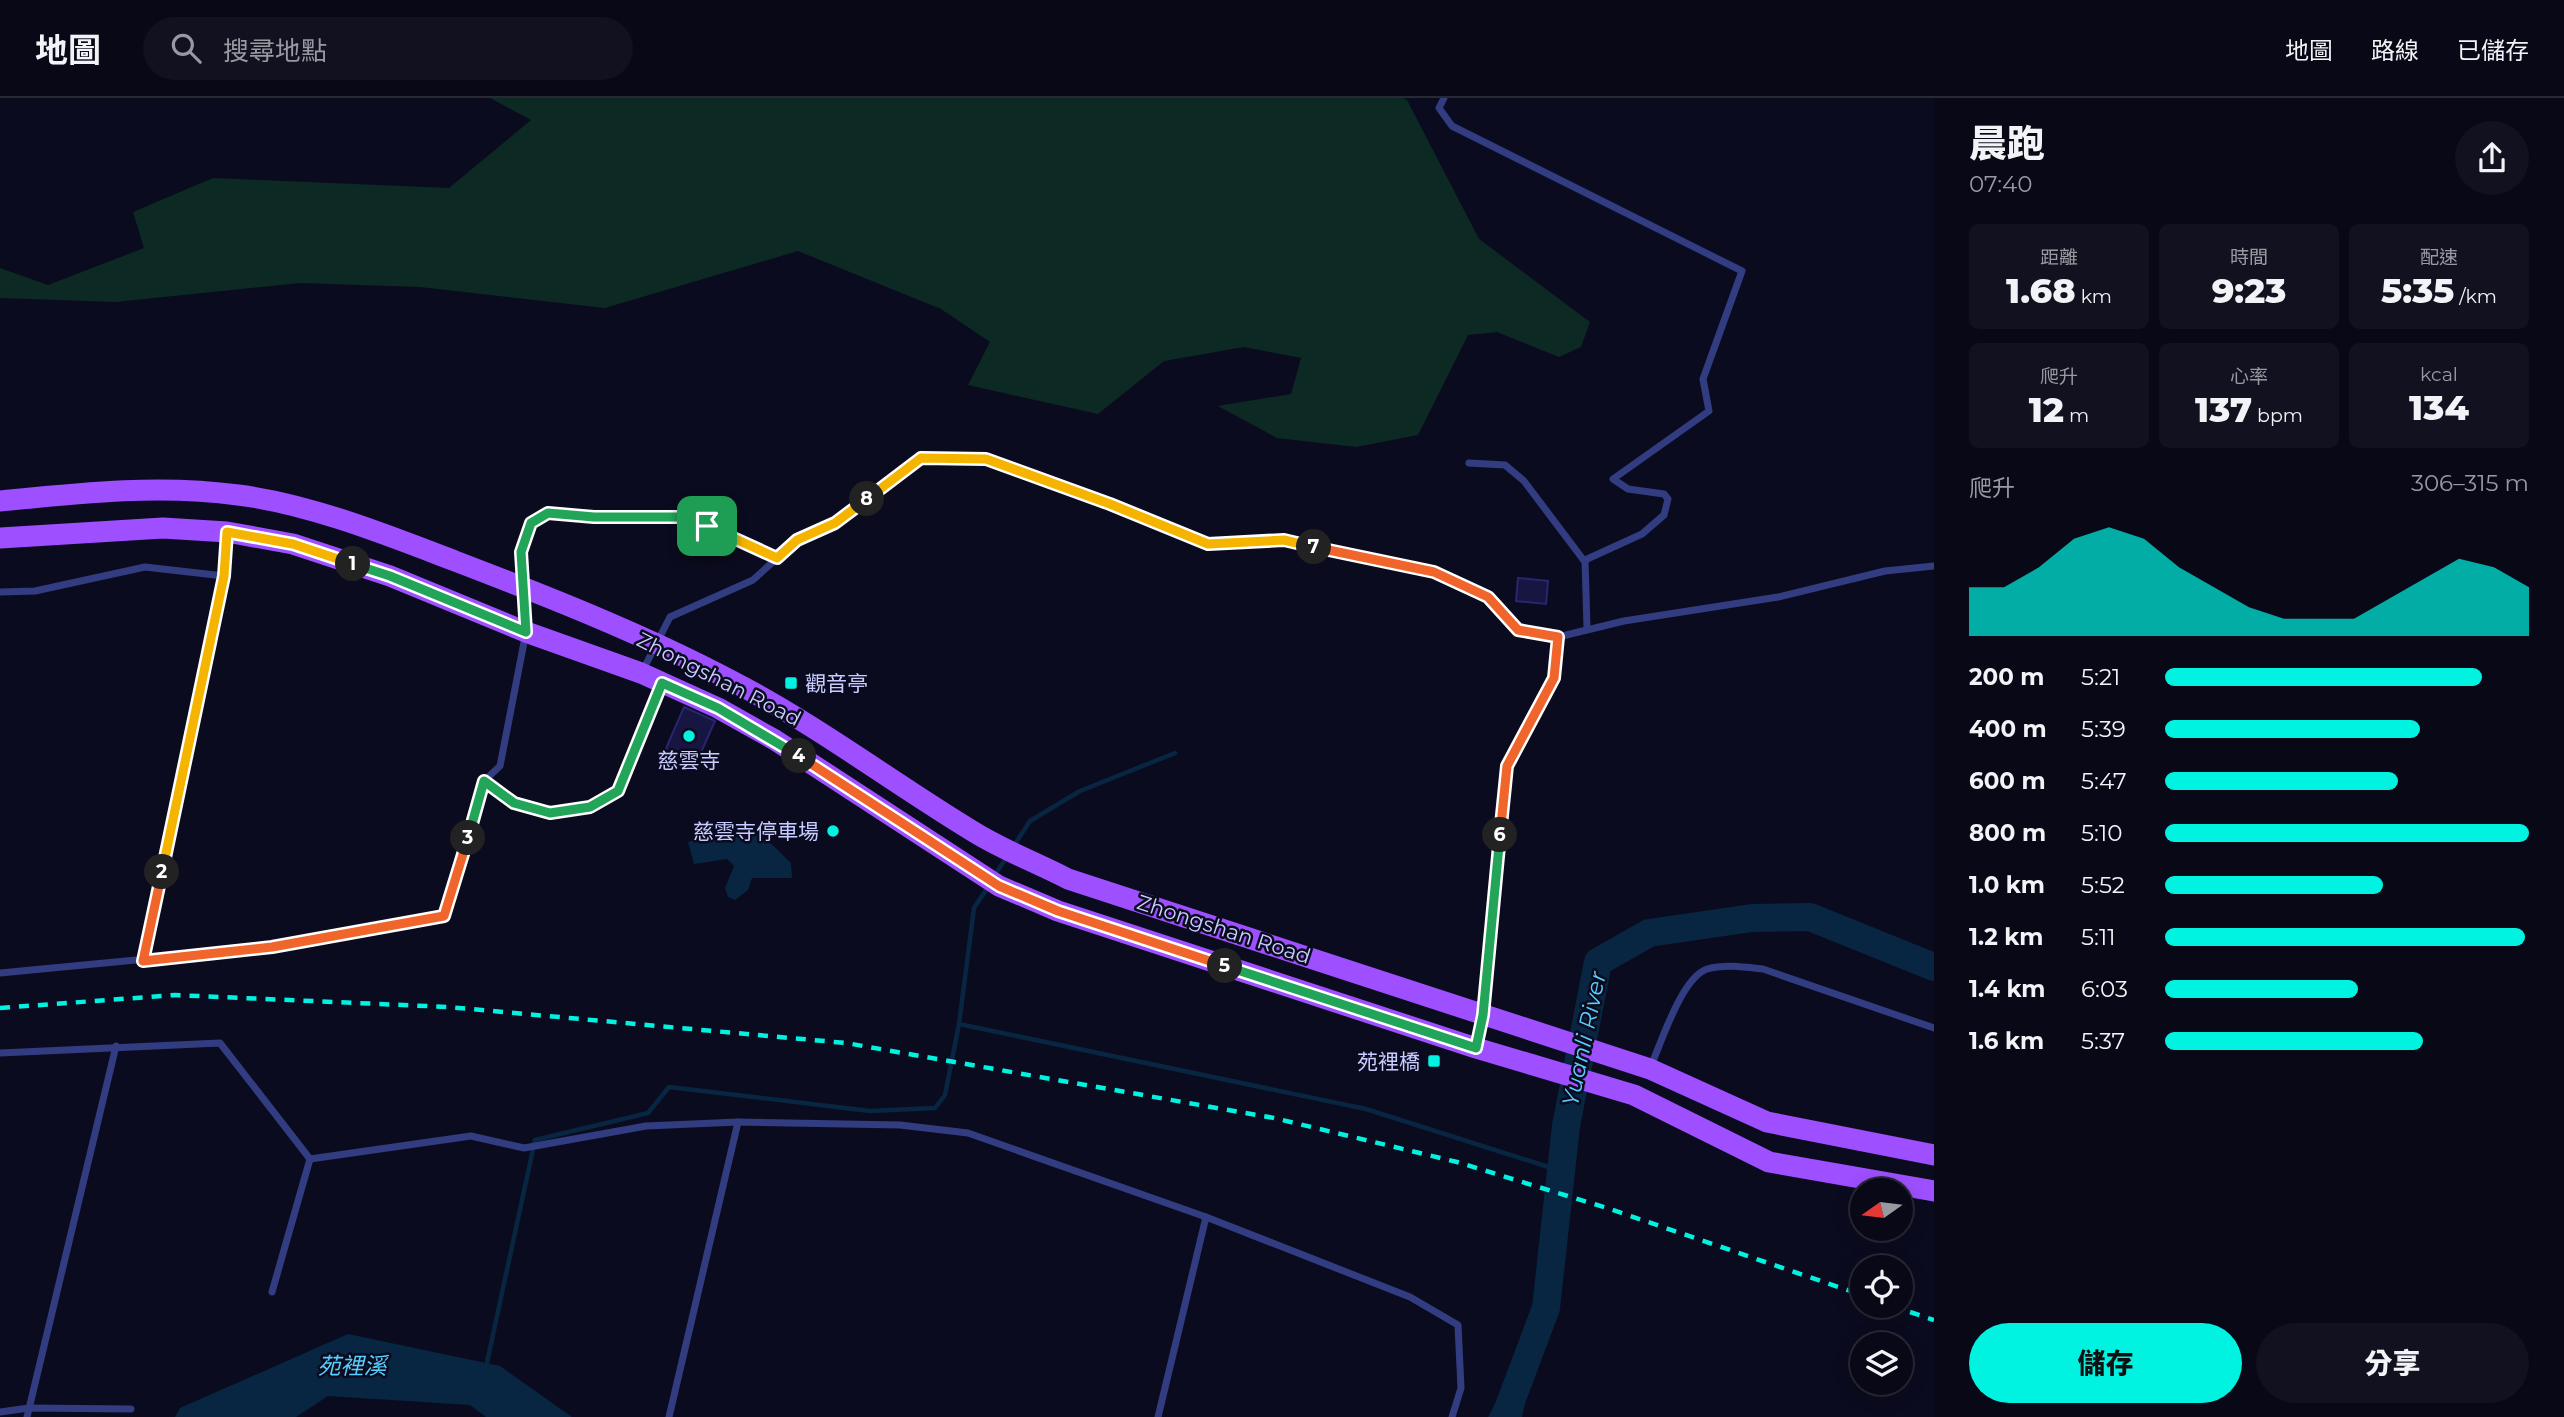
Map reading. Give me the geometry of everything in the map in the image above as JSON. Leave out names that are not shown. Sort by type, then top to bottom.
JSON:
[{"type":"main road","name":"Zhongshan Road","points":[[0,500],[178,489],[241,495],[337,519],[525,588],[657,645],[789,713],[977,834],[1068,879],[1266,941],[1483,1015]]},
{"type":"main road","name":"Zhongshan Road","points":[[0,538],[163,528],[227,532],[293,544],[390,576],[526,632],[640,673],[718,708],[775,740],[999,886],[1058,911],[1169,950],[1269,979],[1476,1048]]},
{"type":"main road","points":[[775,740],[789,713]]},
{"type":"main road","points":[[1483,1015],[1650,1069],[1767,1122],[1934,1155]]},
{"type":"main road","points":[[1476,1048],[1634,1095],[1769,1162],[1934,1191]]},
{"type":"lane","points":[[1444,98],[1439,108],[1452,126],[1742,271],[1703,379],[1709,411],[1613,479],[1628,489],[1664,494],[1668,499],[1664,516],[1642,534],[1585,562]]},
{"type":"lane","points":[[640,673],[670,617],[753,580],[797,540],[835,523],[921,458],[986,459],[1110,504],[1208,544],[1284,540],[1434,572],[1488,597],[1518,630],[1558,637],[1587,628],[1778,597],[1885,571],[1934,566]]},
{"type":"lane","points":[[1469,463],[1505,465],[1551,513],[1585,562],[1587,628]]},
{"type":"lane","points":[[0,974],[272,947],[444,916],[484,781],[500,766],[526,632],[521,552],[531,523],[548,513],[594,517],[680,517],[736,538],[777,558]]},
{"type":"lane","points":[[143,961],[224,576],[227,532]]},
{"type":"lane","points":[[0,592],[36,591],[145,568],[224,576]]},
{"type":"lane","points":[[1476,1048],[1483,1015],[1507,766],[1554,678],[1558,637]]},
{"type":"lane","points":[[484,781],[514,803],[550,813],[590,807],[618,791],[662,683]]},
{"type":"lane","points":[[1650,1069],[1675,1009],[1696,975],[1708,969],[1735,966],[1763,969],[1934,1027]]},
{"type":"lane","points":[[0,1053],[220,1043],[310,1159]]},
{"type":"lane","points":[[28,1413],[116,1046]]},
{"type":"lane","points":[[310,1159],[471,1136],[524,1148],[646,1126],[738,1122],[900,1125],[968,1133],[1206,1217],[1410,1297],[1458,1325],[1461,1388],[1452,1417]]},
{"type":"lane","points":[[669,1417],[738,1122]]},
{"type":"lane","points":[[272,1292],[310,1159]]},
{"type":"lane","points":[[1158,1417],[1206,1217]]},
{"type":"lane","points":[[0,1412],[131,1409]]},
{"type":"green space","points":[[490,98],[1403,98],[1407,100],[1479,239],[1590,322],[1581,347],[1559,357],[1497,332],[1468,335],[1418,435],[1356,447],[1277,438],[1218,406],[1291,394],[1301,358],[1244,347],[1164,361],[1098,414],[968,385],[990,342],[941,309],[798,251],[605,308],[420,287],[300,283],[115,302],[0,298],[0,268],[48,285],[144,248],[133,212],[213,178],[449,188],[531,120]]},
{"type":"water","points":[[731,826],[754,827],[791,863],[792,878],[752,878],[748,890],[735,900],[728,897],[725,888],[734,866],[727,859],[694,864],[688,842]]},
{"type":"water","points":[[1546,1308],[1522,1417],[1488,1417]]},
{"type":"water","name":"苑裡溪","points":[[348,1334],[500,1366],[572,1417],[486,1417],[470,1405],[328,1396],[296,1417],[175,1417],[180,1408]]},
{"type":"building","points":[[1518,578],[1548,581],[1546,604],[1516,601]]},
{"type":"building","name":"慈雲寺","points":[[684,707],[715,721],[695,766],[664,753]]},
{"type":"waterway","points":[[1013,847],[1030,821],[1080,791],[1175,753]]},
{"type":"waterway","points":[[994,876],[1007,857]]},
{"type":"waterway","points":[[988,887],[974,908],[959,1024],[1366,1109],[1561,1171]]},
{"type":"waterway","name":"Yuanli River","points":[[1505,1417],[1546,1308],[1566,1126],[1598,962],[1649,933],[1752,918],[1810,917],[1934,967]]},
{"type":"waterway","points":[[486,1367],[535,1140],[648,1113],[669,1087],[870,1111],[935,1108],[945,1095],[959,1024]]},
{"type":"railway","points":[[0,1008],[175,995],[448,1007],[846,1043],[1274,1118],[1457,1162],[1607,1208],[1850,1291]]},
{"type":"railway","points":[[1913,1313],[1934,1320]]},
{"type":"place","name":"觀音亭","points":[[791,683]]},
{"type":"place","name":"慈雲寺","points":[[689,736]]},
{"type":"place","name":"慈雲寺停車場","points":[[833,831]]},
{"type":"place","name":"苑裡橋","points":[[1434,1061]]},
{"type":"route","points":[[921,458],[986,459],[1110,504],[1208,544],[1284,540],[1434,572],[1488,597],[1518,630],[1558,637],[1554,678],[1507,766],[1483,1015],[1476,1048],[1269,979],[1169,950],[1058,911],[999,886],[877,810],[775,740],[718,708],[662,683],[618,791],[590,807],[550,813],[514,803],[484,781],[444,916],[272,947],[143,961],[224,576],[227,532],[293,544],[390,576],[526,632],[521,552],[531,523],[548,513],[594,517],[680,517],[707,526],[777,558],[797,540],[835,523],[921,458]]}]
